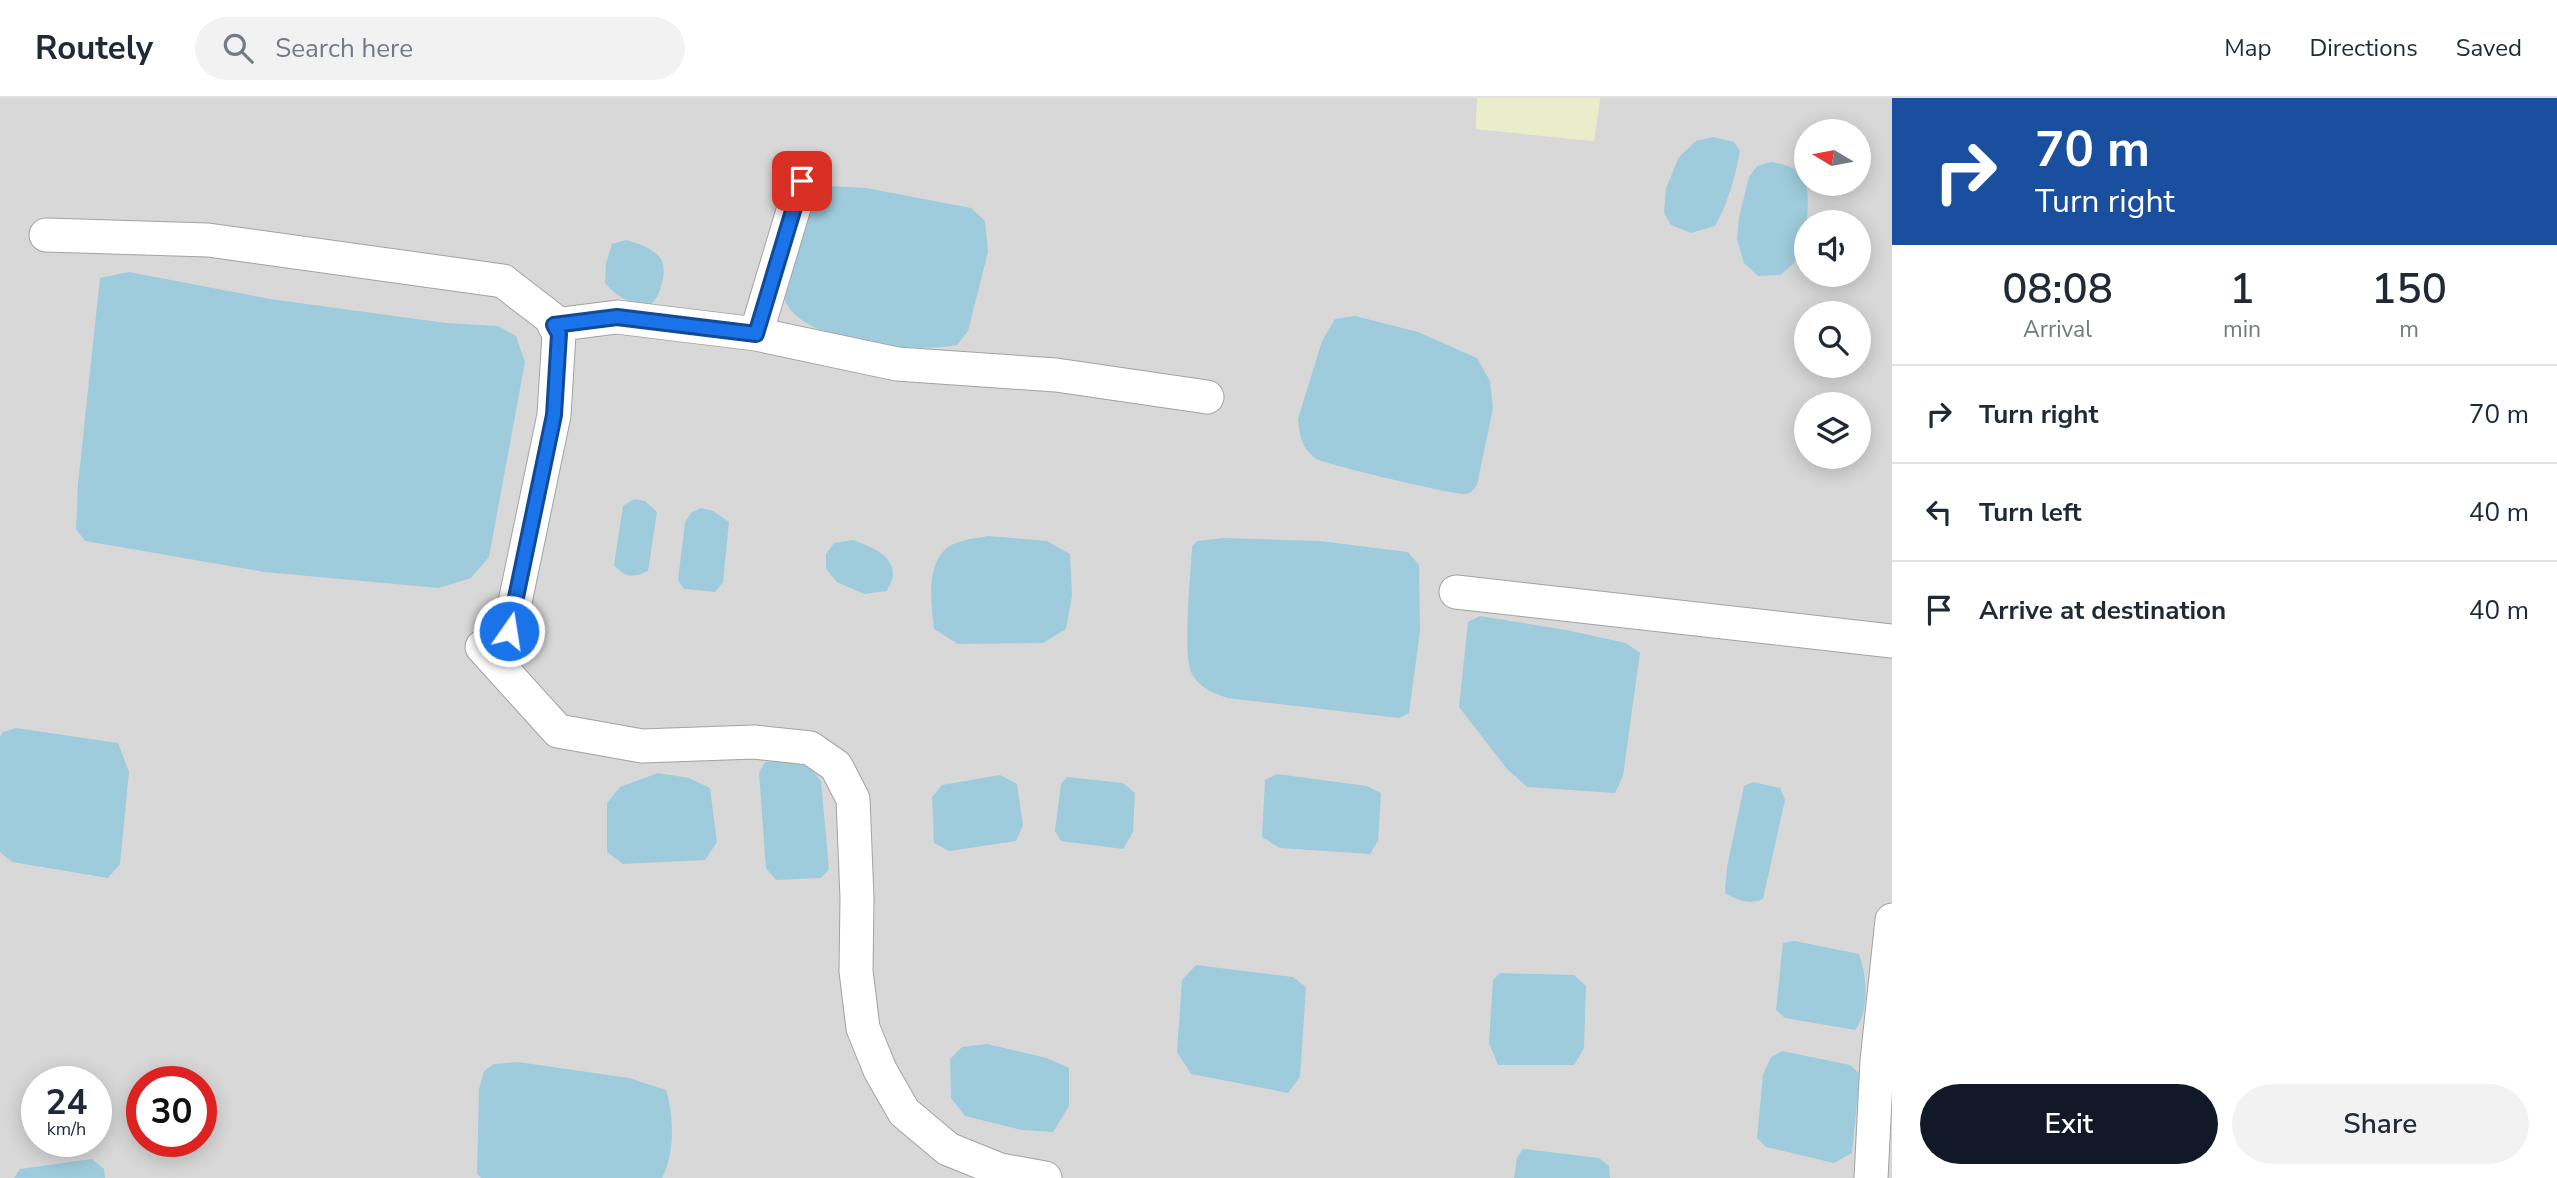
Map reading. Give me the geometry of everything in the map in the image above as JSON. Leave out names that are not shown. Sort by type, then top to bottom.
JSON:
[{"type":"street","points":[[756,334],[802,181]]},
{"type":"street","points":[[46,235],[208,240],[503,281],[551,318],[559,334],[554,415],[509,631],[486,652],[558,731],[642,746],[754,742],[810,748],[836,766],[853,799],[858,898],[856,971],[863,1028],[880,1070],[904,1112],[948,1149],[1000,1170],[1045,1178]]},
{"type":"street","points":[[554,325],[617,317],[756,334],[897,364],[1056,375],[1207,397]]},
{"type":"street","points":[[1456,592],[1892,641]]},
{"type":"street","points":[[1871,1178],[1877,1061],[1892,920]]},
{"type":"shaded area","points":[[0,98],[1477,98],[1476,129],[1594,141],[1600,98],[1892,98],[1892,1178],[0,1178]]},
{"type":"green space","points":[[1477,98],[1600,98],[1594,141],[1476,129]]},
{"type":"water","points":[[1713,137],[1734,142],[1740,151],[1736,171],[1715,226],[1691,233],[1671,225],[1664,213],[1666,188],[1679,157],[1696,141]]},
{"type":"water","points":[[1771,162],[1790,167],[1794,170],[1794,196],[1807,196],[1807,210],[1794,210],[1794,262],[1781,275],[1758,276],[1744,263],[1737,240],[1739,217],[1749,177],[1757,166]]},
{"type":"water","points":[[830,186],[866,188],[971,208],[985,221],[988,252],[968,331],[957,345],[916,348],[839,336],[816,328],[798,317],[786,303],[784,287],[811,198],[819,189]]},
{"type":"water","points":[[626,240],[656,253],[663,265],[660,290],[649,306],[624,299],[605,283],[606,263],[612,244]]},
{"type":"water","points":[[129,272],[270,299],[446,323],[498,326],[516,336],[525,362],[489,557],[471,578],[439,588],[264,572],[85,541],[76,529],[78,484],[100,278]]},
{"type":"water","points":[[1355,316],[1418,332],[1477,358],[1490,381],[1493,408],[1477,485],[1470,492],[1454,493],[1362,472],[1315,458],[1304,446],[1298,419],[1322,341],[1335,319]]},
{"type":"water","points":[[634,499],[645,501],[657,512],[648,571],[630,575],[614,565],[623,506]]},
{"type":"water","points":[[701,508],[713,511],[729,522],[723,582],[715,592],[684,589],[678,580],[685,522],[692,512]]},
{"type":"water","points":[[988,536],[1047,541],[1070,554],[1072,596],[1066,629],[1043,643],[958,644],[934,629],[931,593],[934,568],[939,558],[946,549],[956,543]]},
{"type":"water","points":[[1224,538],[1320,541],[1408,552],[1419,565],[1420,631],[1409,713],[1399,718],[1228,698],[1203,687],[1192,674],[1189,665],[1188,614],[1192,547],[1197,541]]},
{"type":"water","points":[[853,540],[879,552],[889,562],[893,575],[887,591],[864,594],[837,582],[826,569],[826,554],[834,543]]},
{"type":"water","points":[[1480,616],[1626,643],[1640,653],[1623,776],[1615,793],[1527,787],[1507,769],[1459,707],[1468,622]]},
{"type":"water","points":[[16,728],[118,743],[129,772],[120,864],[108,878],[12,862],[0,852],[0,737],[3,732]]},
{"type":"water","points":[[785,760],[809,767],[821,781],[829,869],[821,878],[776,880],[766,868],[759,773],[765,762]]},
{"type":"water","points":[[658,773],[689,778],[710,788],[717,842],[705,860],[623,864],[607,852],[607,803],[620,787]]},
{"type":"water","points":[[1277,774],[1367,786],[1381,793],[1378,841],[1370,854],[1280,848],[1262,837],[1265,780]]},
{"type":"water","points":[[1000,775],[1017,784],[1023,825],[1016,841],[949,851],[934,843],[932,797],[942,785]]},
{"type":"water","points":[[1067,777],[1123,783],[1135,793],[1133,832],[1123,849],[1061,841],[1055,831],[1061,784]]},
{"type":"water","points":[[1753,782],[1780,788],[1785,800],[1763,899],[1748,902],[1725,893],[1727,867],[1744,786]]},
{"type":"water","points":[[1795,941],[1859,954],[1866,993],[1863,1013],[1855,1030],[1785,1018],[1776,1010],[1783,943]]},
{"type":"water","points":[[1196,965],[1293,977],[1306,987],[1300,1077],[1288,1093],[1191,1074],[1177,1052],[1182,980]]},
{"type":"water","points":[[1500,973],[1574,975],[1586,986],[1584,1048],[1574,1065],[1498,1065],[1489,1043],[1493,980]]},
{"type":"water","points":[[987,1044],[1047,1058],[1069,1068],[1069,1106],[1053,1132],[1022,1130],[965,1116],[951,1098],[950,1059],[962,1047]]},
{"type":"water","points":[[1782,1051],[1850,1065],[1860,1074],[1852,1153],[1834,1163],[1766,1147],[1757,1138],[1763,1075],[1771,1057]]},
{"type":"water","points":[[518,1062],[629,1078],[666,1090],[671,1111],[672,1134],[669,1158],[662,1178],[481,1178],[477,1173],[479,1089],[484,1071],[494,1064]]},
{"type":"water","points":[[1523,1149],[1599,1158],[1609,1166],[1610,1178],[1514,1178],[1517,1158]]},
{"type":"water","points":[[92,1159],[104,1169],[105,1178],[14,1178],[20,1169]]},
{"type":"route","points":[[509,631],[554,415],[559,334],[554,325],[617,317],[756,334],[802,181]]}]
